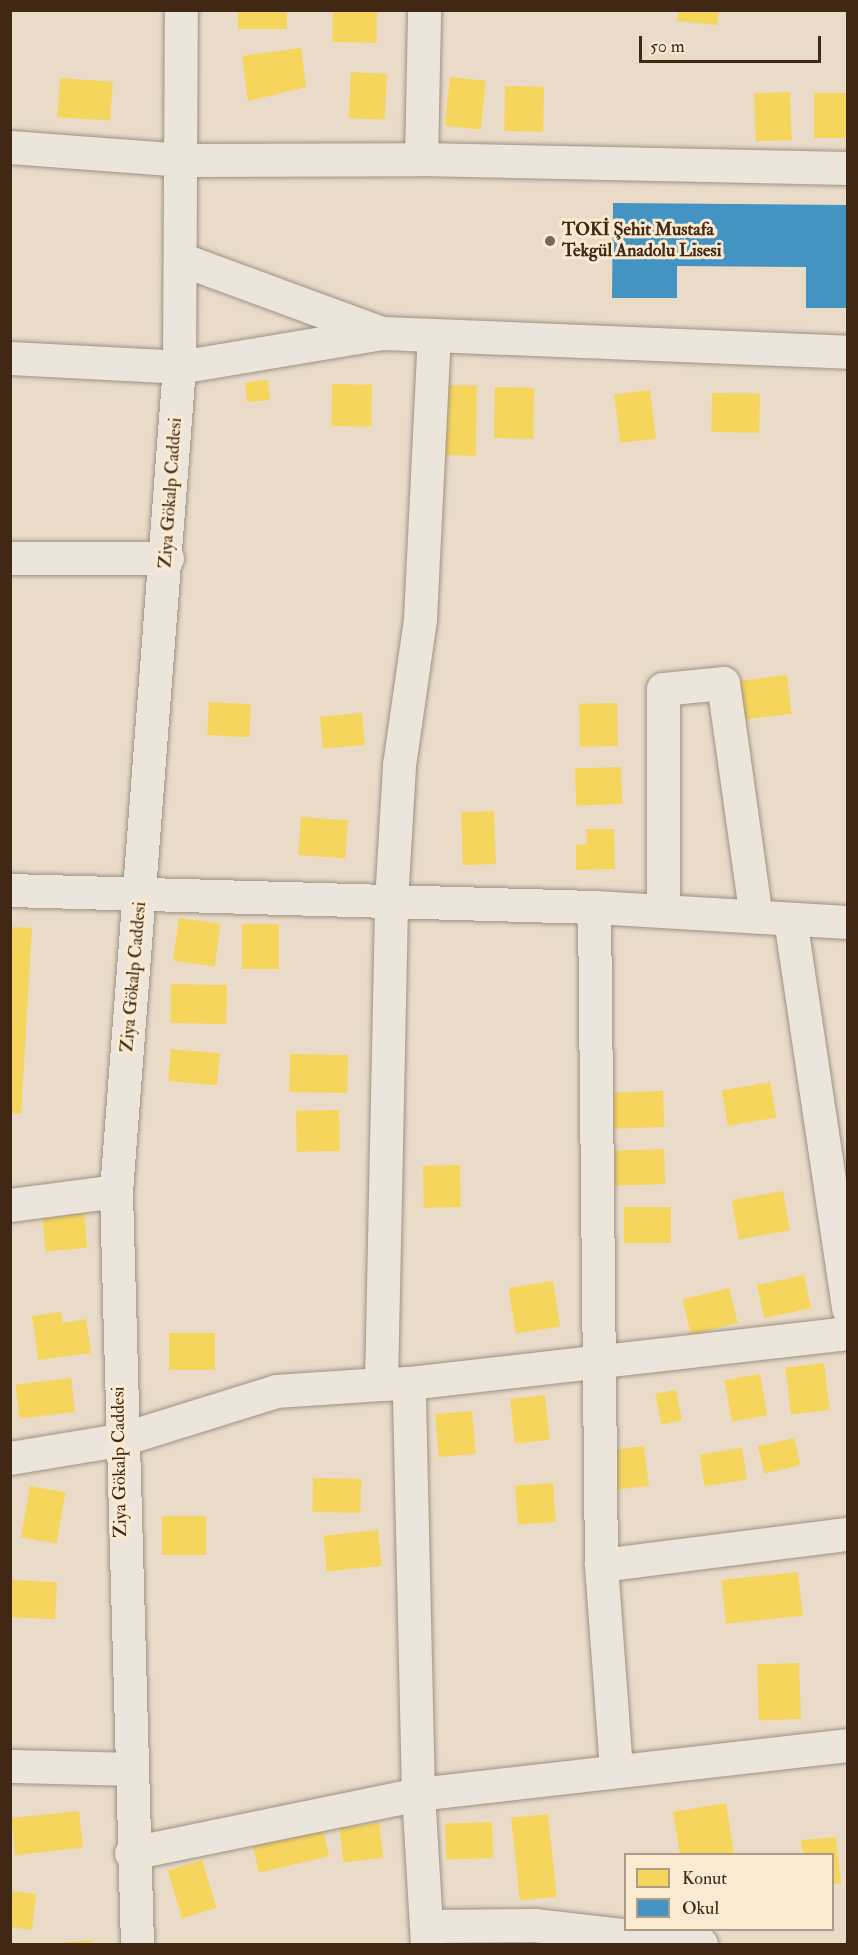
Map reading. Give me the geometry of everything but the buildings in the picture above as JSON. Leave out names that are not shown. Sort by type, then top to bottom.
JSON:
[{"type":"street","name":"Ziya Gökalp Caddesi","points":[[137,1944],[131,1853],[119,1440],[116,1191],[142,891],[179,366],[184,160],[182,10]]},
{"type":"street","points":[[421,159],[424,10]]},
{"type":"street","points":[[10,147],[184,160],[421,159],[848,168]]},
{"type":"street","points":[[183,260],[383,333]]},
{"type":"street","points":[[10,358],[179,366],[383,333],[848,352]]},
{"type":"street","points":[[434,335],[420,619],[399,765],[391,901],[395,1383],[427,1935],[534,1925],[700,1944]]},
{"type":"street","points":[[10,558],[167,558]]},
{"type":"street","points":[[663,911],[663,689],[723,683],[756,917]]},
{"type":"street","points":[[10,890],[142,891],[594,907],[848,922]]},
{"type":"street","points":[[594,907],[603,1360],[602,1565],[616,1770]]},
{"type":"street","points":[[790,919],[848,1309]]},
{"type":"street","points":[[10,1205],[116,1191]]},
{"type":"street","points":[[10,1458],[119,1440],[276,1391],[395,1383],[603,1360],[742,1349],[848,1333]]},
{"type":"street","points":[[602,1565],[848,1534]]},
{"type":"street","points":[[131,1853],[418,1794],[848,1745]]},
{"type":"street","points":[[10,1766],[129,1769]]},
{"type":"place","name":"TOKİ Şehit Mustafa Tekgül Anadolu Lisesi","points":[[550,241]]}]
